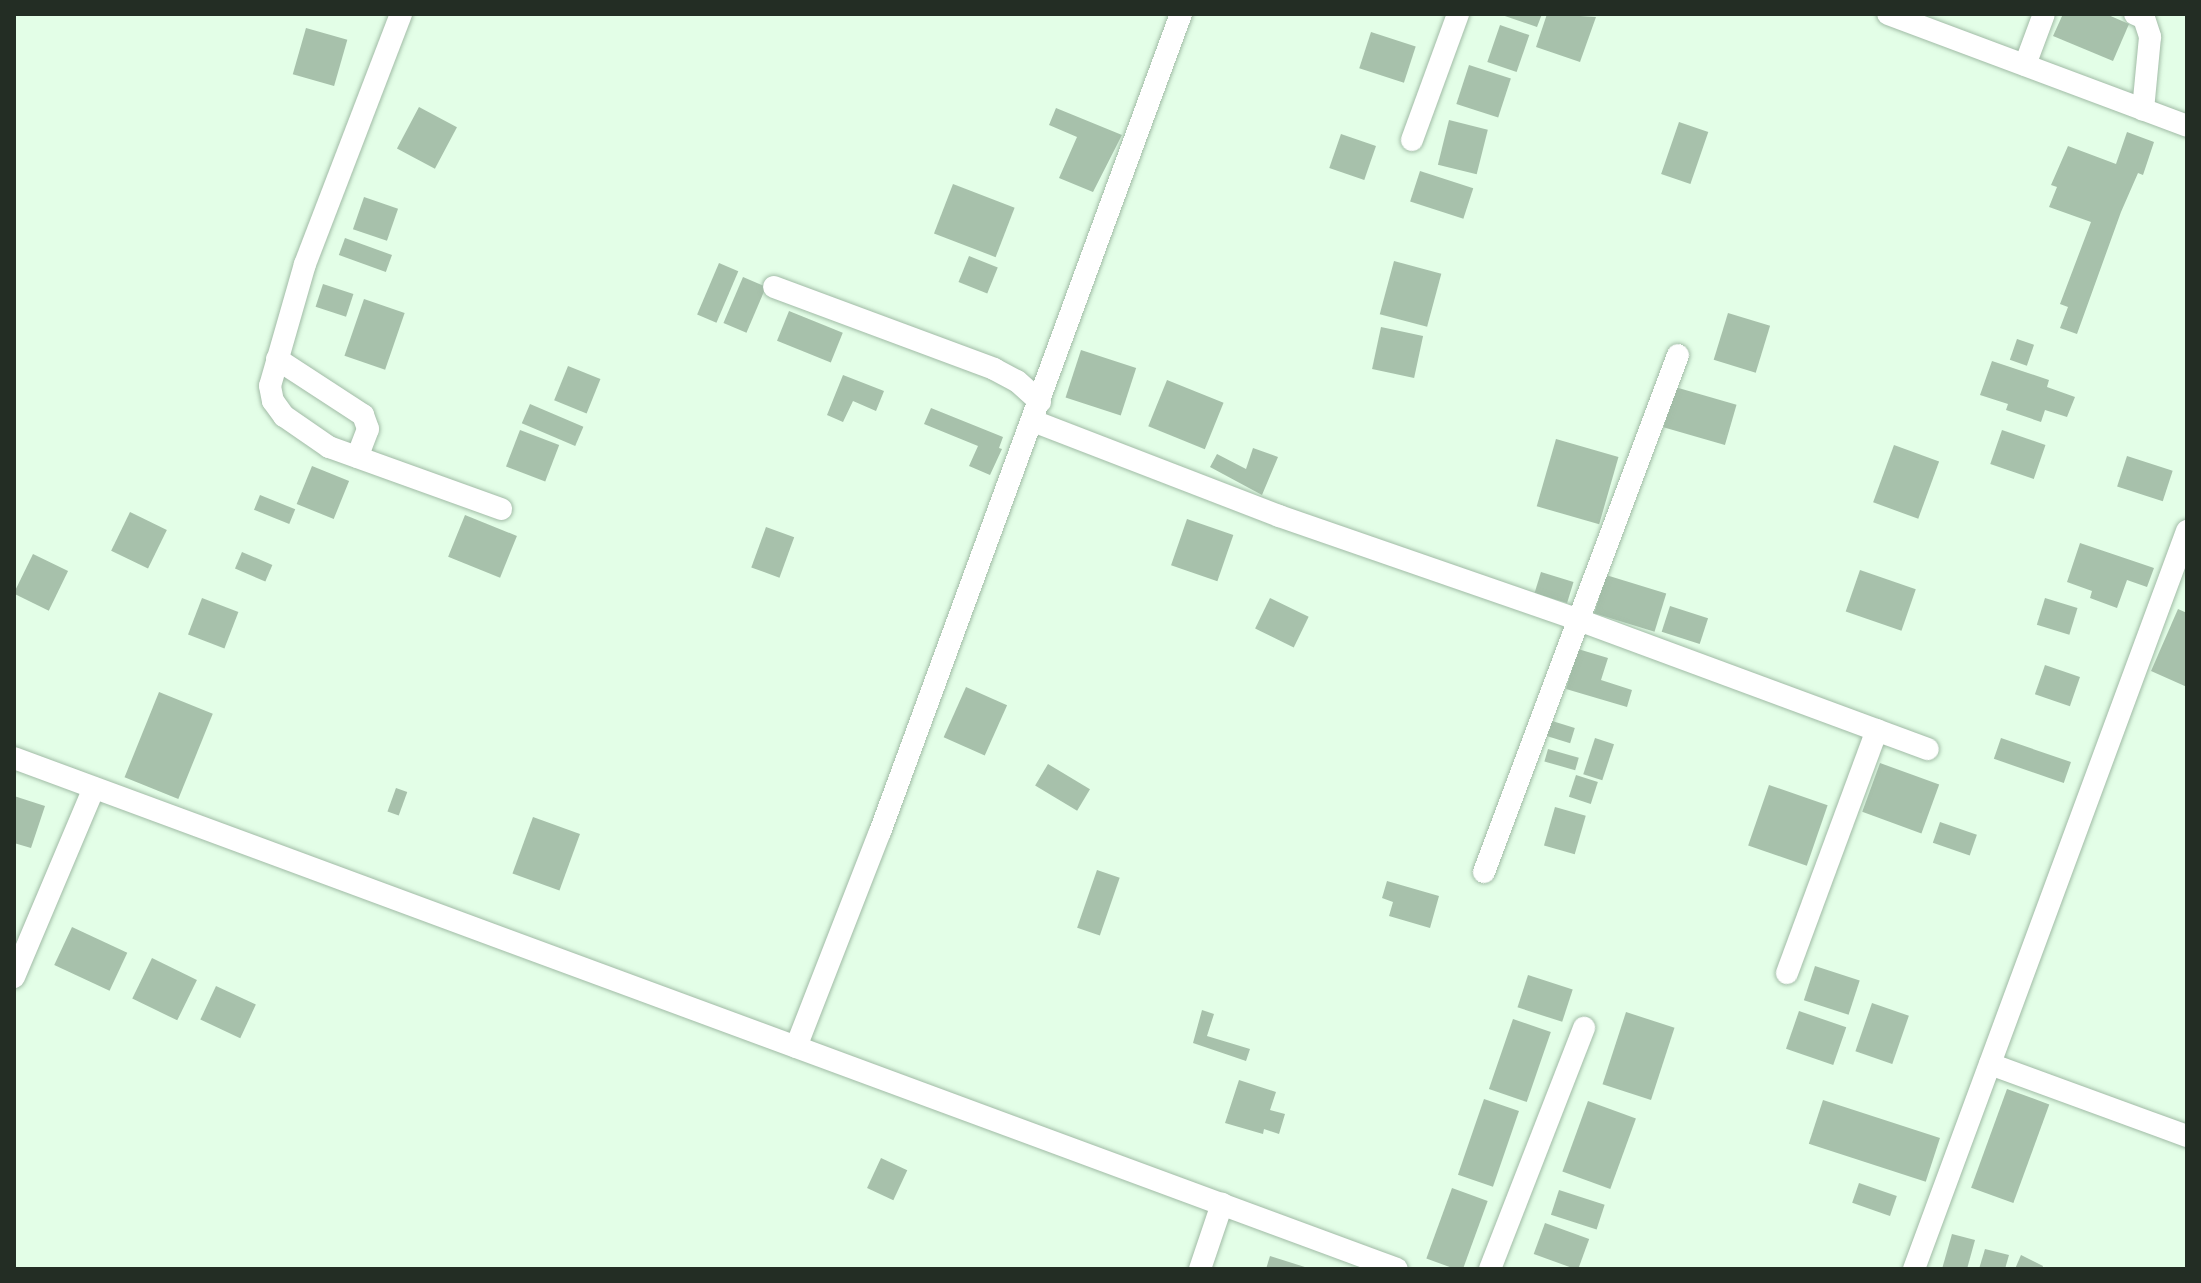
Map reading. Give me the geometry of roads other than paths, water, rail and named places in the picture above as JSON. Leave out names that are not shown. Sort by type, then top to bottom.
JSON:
[{"type":"street","points":[[401,14],[305,264],[270,386],[273,401],[284,416],[308,435],[357,457],[501,509]]},
{"type":"street","points":[[796,1047],[1037,412],[1181,14]]},
{"type":"street","points":[[1412,140],[1458,14]]},
{"type":"street","points":[[1888,14],[2187,126]]},
{"type":"street","points":[[2025,65],[2044,14]]},
{"type":"street","points":[[2135,14],[2144,18],[2150,37],[2143,110]]},
{"type":"street","points":[[774,287],[994,369],[1017,381],[1037,412],[1279,516],[1576,619],[1928,749]]},
{"type":"street","points":[[1484,872],[1576,619],[1678,355]]},
{"type":"street","points":[[277,359],[363,415],[368,429],[357,457]]},
{"type":"street","points":[[1914,1269],[2187,531]]},
{"type":"street","points":[[1787,973],[1877,730]]},
{"type":"street","points":[[14,758],[1397,1269]]},
{"type":"street","points":[[14,977],[94,788]]},
{"type":"street","points":[[1490,1269],[1584,1028]]},
{"type":"street","points":[[1990,1064],[2187,1136]]},
{"type":"street","points":[[1200,1269],[1222,1204]]}]
